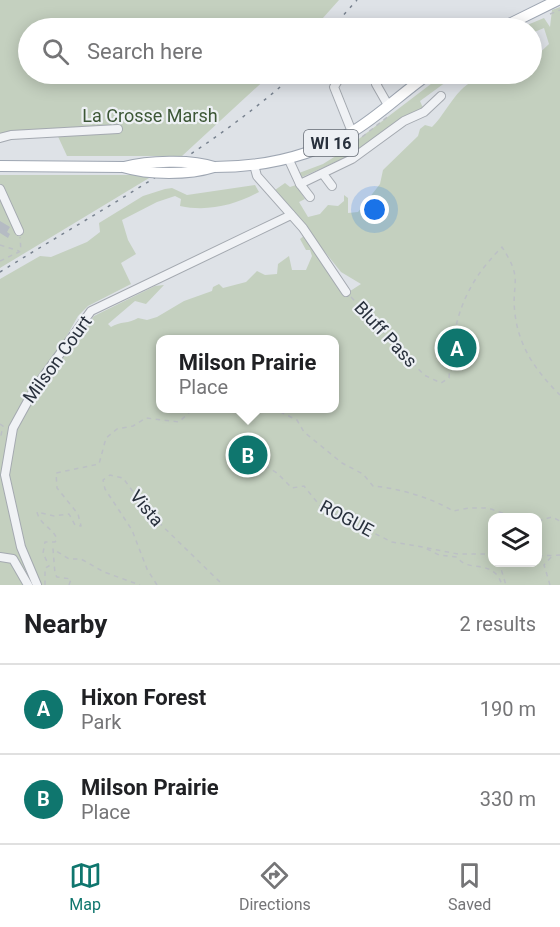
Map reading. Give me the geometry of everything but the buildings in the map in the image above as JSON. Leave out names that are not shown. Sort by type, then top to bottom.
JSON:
[{"type":"main road","points":[[521,18],[558,0]]},
{"type":"main road","name":"WI 16","points":[[0,166],[123,167],[136,171],[202,171],[214,167],[254,165],[288,158],[352,132],[416,84]]},
{"type":"street","points":[[336,84],[334,87],[352,132]]},
{"type":"street","points":[[376,84],[388,105]]},
{"type":"street","points":[[300,184],[323,174],[374,145],[404,121],[424,112],[441,96]]},
{"type":"street","points":[[0,138],[10,135],[118,129]]},
{"type":"street","points":[[288,158],[300,184],[310,197]]},
{"type":"street","name":"Bluff Pass","points":[[254,165],[257,176],[291,215],[346,292]]},
{"type":"street","points":[[323,174],[332,186]]},
{"type":"street","points":[[0,189],[2,203],[19,231]]},
{"type":"street","name":"Milson Court","points":[[36,585],[21,547],[5,475],[7,452],[13,428],[35,388],[91,312],[291,215]]},
{"type":"street","points":[[0,557],[13,559],[28,585]]},
{"type":"path","points":[[19,231],[21,251]]},
{"type":"path","points":[[0,245],[21,251]]},
{"type":"path","name":"Bluff Pass","points":[[346,292],[424,375],[441,383],[449,378],[453,329],[462,300],[502,247],[514,265],[517,280],[515,315],[523,348],[540,374],[560,395]]},
{"type":"path","points":[[0,261],[21,251]]},
{"type":"path","points":[[45,585],[45,568],[49,566],[43,553],[45,542],[55,542],[57,538],[44,525],[37,512],[54,516],[69,514],[75,525],[81,526],[78,514],[57,488],[56,473],[99,464],[106,438],[117,429],[133,426],[146,418],[179,422],[189,413]]},
{"type":"path","points":[[282,413],[297,420],[304,432],[342,463],[363,474],[373,486],[396,488],[458,512],[480,507],[500,513]]},
{"type":"path","points":[[0,424],[4,431],[0,440]]},
{"type":"path","name":"ROGUE","points":[[250,456],[277,473],[292,488],[304,486],[321,507],[392,542],[458,554],[488,554]]},
{"type":"path","name":"Vista","points":[[157,585],[147,569],[132,530],[105,489],[103,480],[110,475],[123,478],[148,512],[223,585]]},
{"type":"path","points":[[542,520],[552,518],[560,520]]},
{"type":"path","name":"ROGUE","points":[[426,548],[439,555],[457,557],[463,563],[490,569],[498,574],[504,585]]},
{"type":"path","points":[[69,585],[71,579],[57,577],[55,574],[53,549],[69,560],[81,559],[104,572],[140,585]]},
{"type":"path","points":[[542,556],[560,555]]},
{"type":"path","points":[[549,585],[544,566],[552,556]]},
{"type":"path","name":"ROGUE","points":[[502,567],[504,585]]},
{"type":"green space","name":"La Crosse Marsh","points":[[0,0],[339,0],[323,18],[18,18],[18,84],[260,84],[182,156],[67,156],[55,130],[0,134]]},
{"type":"green space","points":[[560,7],[560,585],[0,585],[0,279],[40,256],[51,257],[87,242],[100,232],[99,223],[143,196],[172,188],[187,195],[255,185],[259,192],[231,204],[211,208],[190,208],[180,206],[181,199],[175,196],[157,202],[122,220],[128,240],[136,254],[121,263],[131,284],[88,306],[78,316],[60,348],[70,339],[74,344],[94,316],[155,286],[164,285],[146,304],[135,301],[108,324],[111,327],[138,318],[147,320],[157,317],[184,301],[212,291],[213,287],[219,284],[223,288],[246,282],[257,271],[265,275],[277,274],[278,264],[289,256],[292,270],[306,270],[312,256],[310,250],[306,250],[300,239],[305,235],[344,295],[361,284],[341,272],[275,190],[285,183],[290,187],[296,185],[305,199],[299,202],[308,217],[320,214],[328,205],[338,206],[344,201],[344,195],[348,198],[348,213],[358,212],[380,184],[383,170],[418,136],[420,129],[425,125],[432,127],[457,94],[469,84],[542,84],[542,51],[549,44],[544,28],[542,29],[542,19],[544,18],[550,27],[552,10]]},
{"type":"green space","points":[[431,84],[443,84],[420,101],[423,108],[366,148],[300,178],[299,173],[323,164]]},
{"type":"green space","points":[[0,175],[154,175],[0,268]]},
{"type":"railway","points":[[341,18],[357,0]]},
{"type":"railway","points":[[0,272],[189,155],[226,130],[283,84]]},
{"type":"place","name":"Hixon Forest","points":[[457,348]]},
{"type":"place","name":"Milson Prairie","points":[[248,455]]}]
